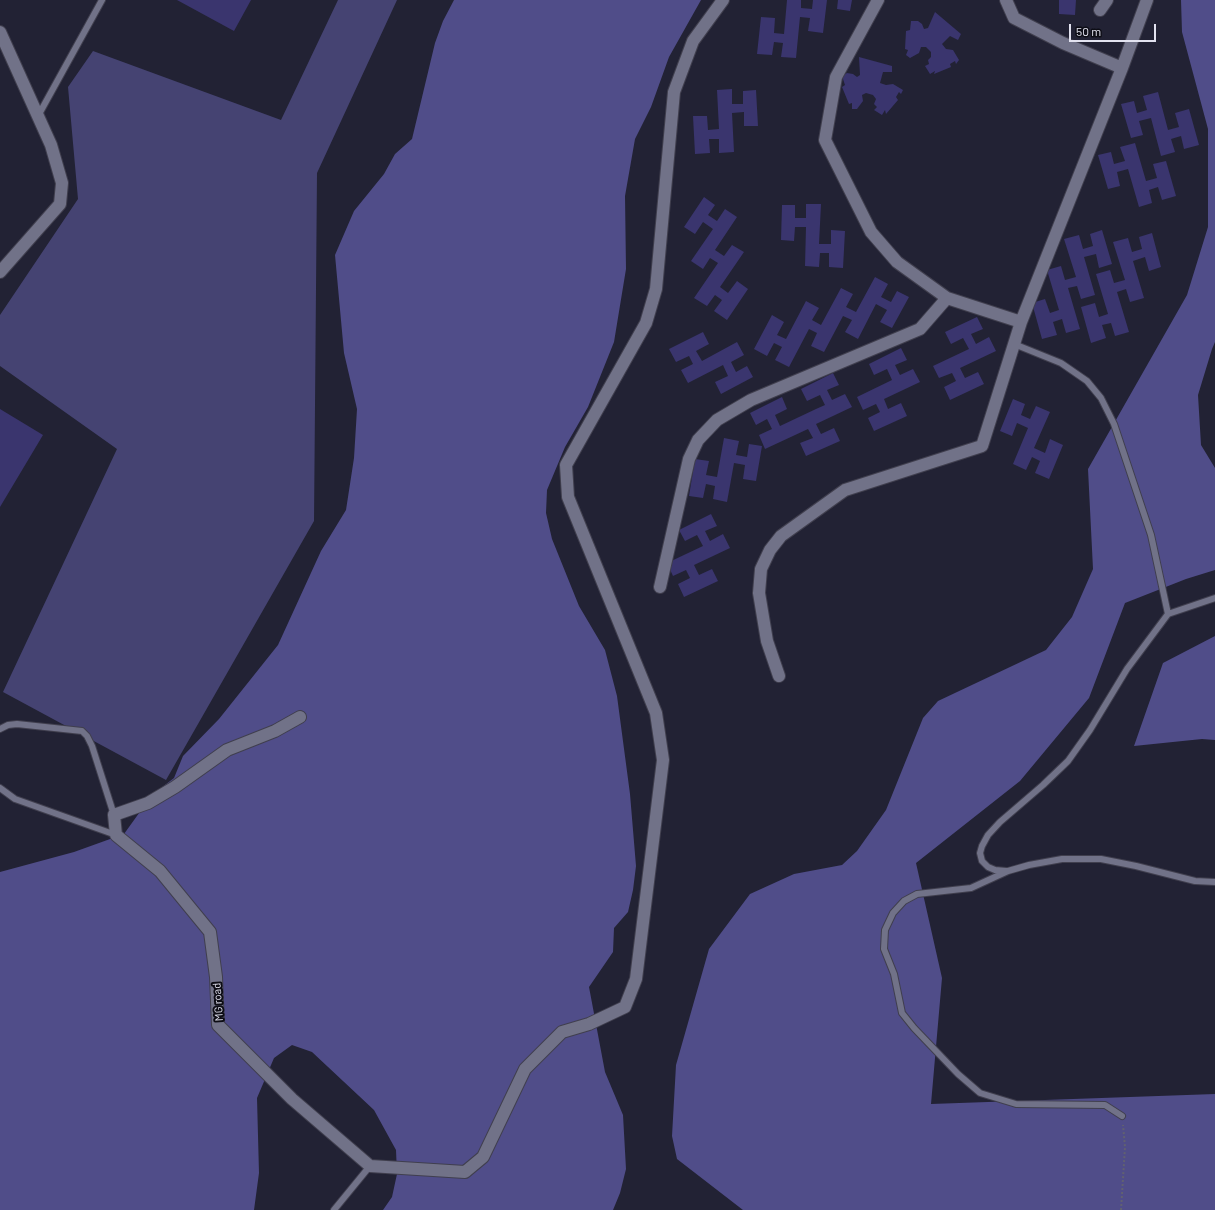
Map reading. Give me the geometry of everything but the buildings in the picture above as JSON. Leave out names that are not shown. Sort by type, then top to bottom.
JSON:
[{"type":"street","points":[[370,1166],[465,1172],[483,1157],[525,1069],[562,1032],[589,1024],[625,1007],[636,979],[663,760],[656,713],[568,497],[566,465],[646,323],[656,289],[674,92],[693,41],[723,0]]},
{"type":"street","points":[[878,0],[836,77],[825,140],[870,232],[897,262],[947,298],[1021,322]]},
{"type":"street","points":[[1006,0],[1014,18],[1063,43],[1122,68]]},
{"type":"street","points":[[1100,10],[1107,0]]},
{"type":"street","points":[[779,676],[767,640],[759,593],[761,568],[770,550],[781,536],[845,490],[982,446],[1021,322],[1122,68],[1146,0]]},
{"type":"street","points":[[0,32],[51,145],[62,183],[60,204],[0,272]]},
{"type":"street","points":[[660,587],[689,459],[698,440],[717,420],[751,400],[920,329],[947,298]]},
{"type":"street","points":[[116,835],[114,815],[148,803],[175,787],[227,750],[275,731],[300,717]]},
{"type":"street","name":"MG road","points":[[116,835],[160,871],[210,932],[216,977],[218,1025],[292,1100],[370,1166]]},
{"type":"lane","points":[[38,116],[102,0]]},
{"type":"lane","points":[[1014,344],[1061,363],[1087,381],[1101,398],[1114,424],[1151,535],[1168,614]]},
{"type":"lane","points":[[1008,871],[995,870],[982,861],[980,853],[988,835],[1000,822],[1068,761],[1090,730],[1127,669],[1168,614],[1215,598]]},
{"type":"lane","points":[[0,730],[8,725],[17,724],[82,731],[87,736],[92,746],[114,815]]},
{"type":"lane","points":[[0,788],[15,799],[116,835]]},
{"type":"lane","points":[[1122,1116],[1105,1105],[1016,1104],[980,1094],[958,1074],[914,1028],[902,1013],[894,974],[884,949],[885,930],[893,913],[904,901],[917,894],[971,888],[1008,871],[1029,865],[1062,859],[1101,859],[1136,866],[1195,882],[1215,882]]},
{"type":"lane","points":[[334,1210],[370,1166]]},
{"type":"path","points":[[1121,1210],[1125,1147],[1122,1116]]},
{"type":"shaded area","points":[[338,0],[397,0],[317,173],[314,521],[166,780],[3,692],[117,449],[0,366],[0,315],[78,199],[68,87],[93,51],[281,120]]},
{"type":"shaded area","points":[[454,0],[701,0],[669,57],[651,107],[635,139],[625,196],[626,269],[614,342],[588,407],[565,447],[547,490],[546,513],[552,539],[579,606],[605,650],[617,696],[630,794],[636,866],[633,890],[628,912],[614,928],[613,952],[589,987],[605,1072],[623,1115],[626,1169],[620,1193],[613,1210],[383,1210],[392,1197],[397,1174],[396,1150],[374,1110],[312,1052],[292,1045],[274,1058],[257,1098],[259,1173],[254,1210],[0,1210],[0,872],[74,852],[124,834],[152,795],[174,778],[183,756],[219,719],[278,645],[321,551],[346,510],[354,458],[357,409],[344,353],[335,255],[354,211],[384,174],[395,154],[412,139],[435,43],[443,21]]},
{"type":"shaded area","points":[[1181,0],[1215,0],[1215,342],[1198,395],[1201,445],[1215,468],[1215,570],[1186,579],[1125,603],[1089,698],[1020,781],[916,863],[942,978],[931,1104],[1215,1094],[1215,1210],[743,1210],[677,1159],[672,1136],[676,1065],[709,949],[750,894],[794,874],[842,865],[857,851],[886,810],[923,718],[938,701],[1046,650],[1072,617],[1093,569],[1088,469],[1187,295],[1208,227],[1208,129],[1182,32]]},
{"type":"shaded area","points":[[1215,636],[1215,740],[1202,739],[1134,746],[1163,663]]}]
